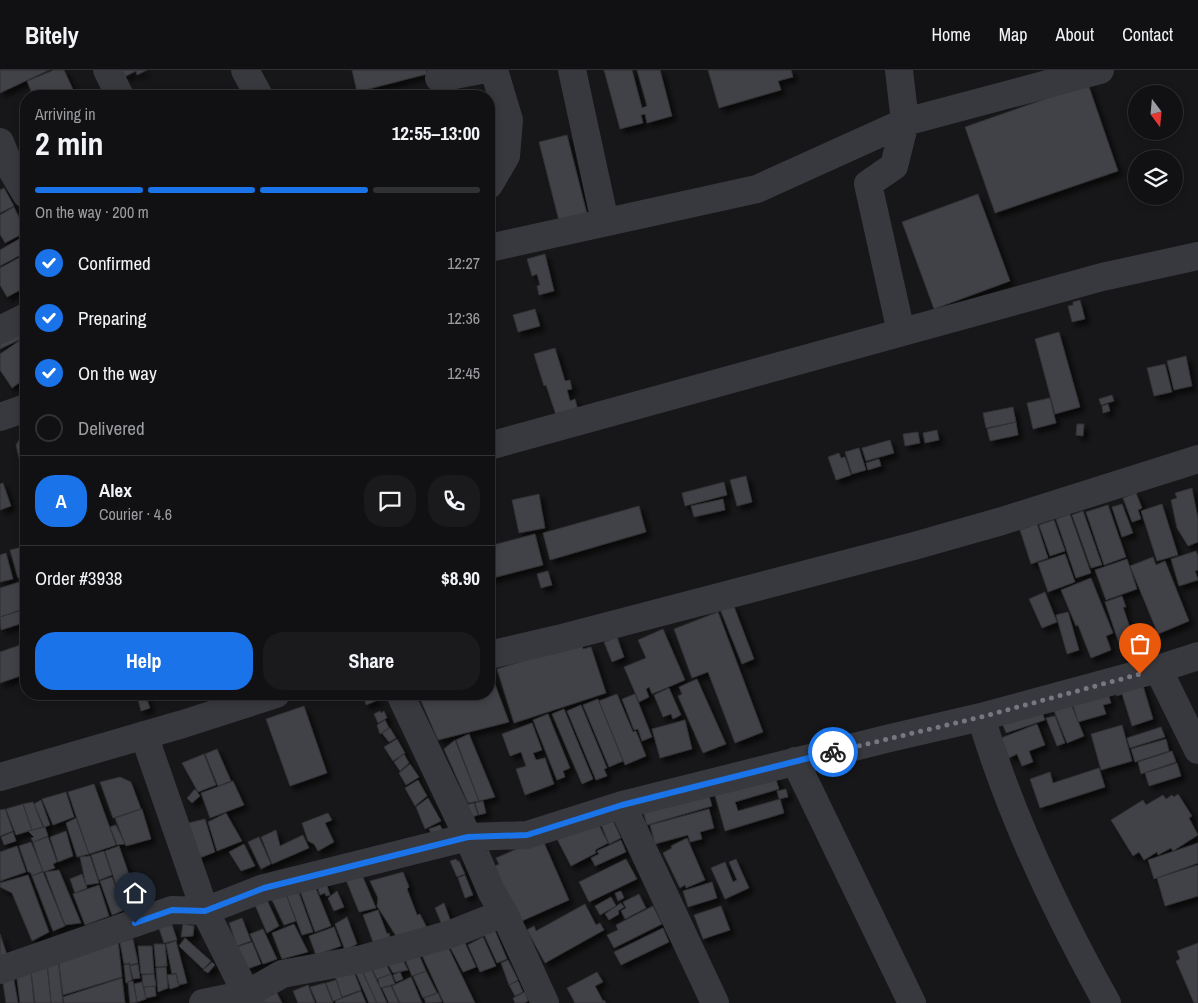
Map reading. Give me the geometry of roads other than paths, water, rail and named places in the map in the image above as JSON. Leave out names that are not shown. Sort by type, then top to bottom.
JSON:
[{"type":"street","points":[[107,70],[117,90]]},
{"type":"street","points":[[245,70],[256,90]]},
{"type":"street","points":[[439,78],[482,70]]},
{"type":"street","points":[[494,70],[509,120],[506,156],[495,175]]},
{"type":"street","points":[[572,70],[605,222]]},
{"type":"street","points":[[899,70],[905,122],[894,166],[868,184],[901,332]]},
{"type":"street","points":[[495,247],[757,189],[905,122],[1100,70]]},
{"type":"street","points":[[0,142],[10,167],[20,184]]},
{"type":"street","points":[[495,444],[1102,277],[1198,256]]},
{"type":"street","points":[[0,330],[20,320]]},
{"type":"street","points":[[0,417],[20,410]]},
{"type":"street","points":[[495,654],[586,632],[914,546],[1002,521],[1198,459]]},
{"type":"street","points":[[0,970],[172,910],[205,911],[264,888],[468,837],[527,835],[622,805],[795,761],[981,717],[1158,669],[1198,656]]},
{"type":"street","points":[[1158,669],[1198,750]]},
{"type":"street","points":[[0,776],[144,735],[257,700]]},
{"type":"street","points":[[403,700],[545,1003]]},
{"type":"street","points":[[981,717],[994,760],[1022,831],[1071,938],[1107,1003]]},
{"type":"street","points":[[144,735],[205,911],[249,998]]},
{"type":"street","points":[[795,761],[912,1003]]},
{"type":"street","points":[[622,805],[715,1003]]},
{"type":"street","points":[[203,1003],[249,998],[282,974],[362,959],[451,934],[504,913]]}]
